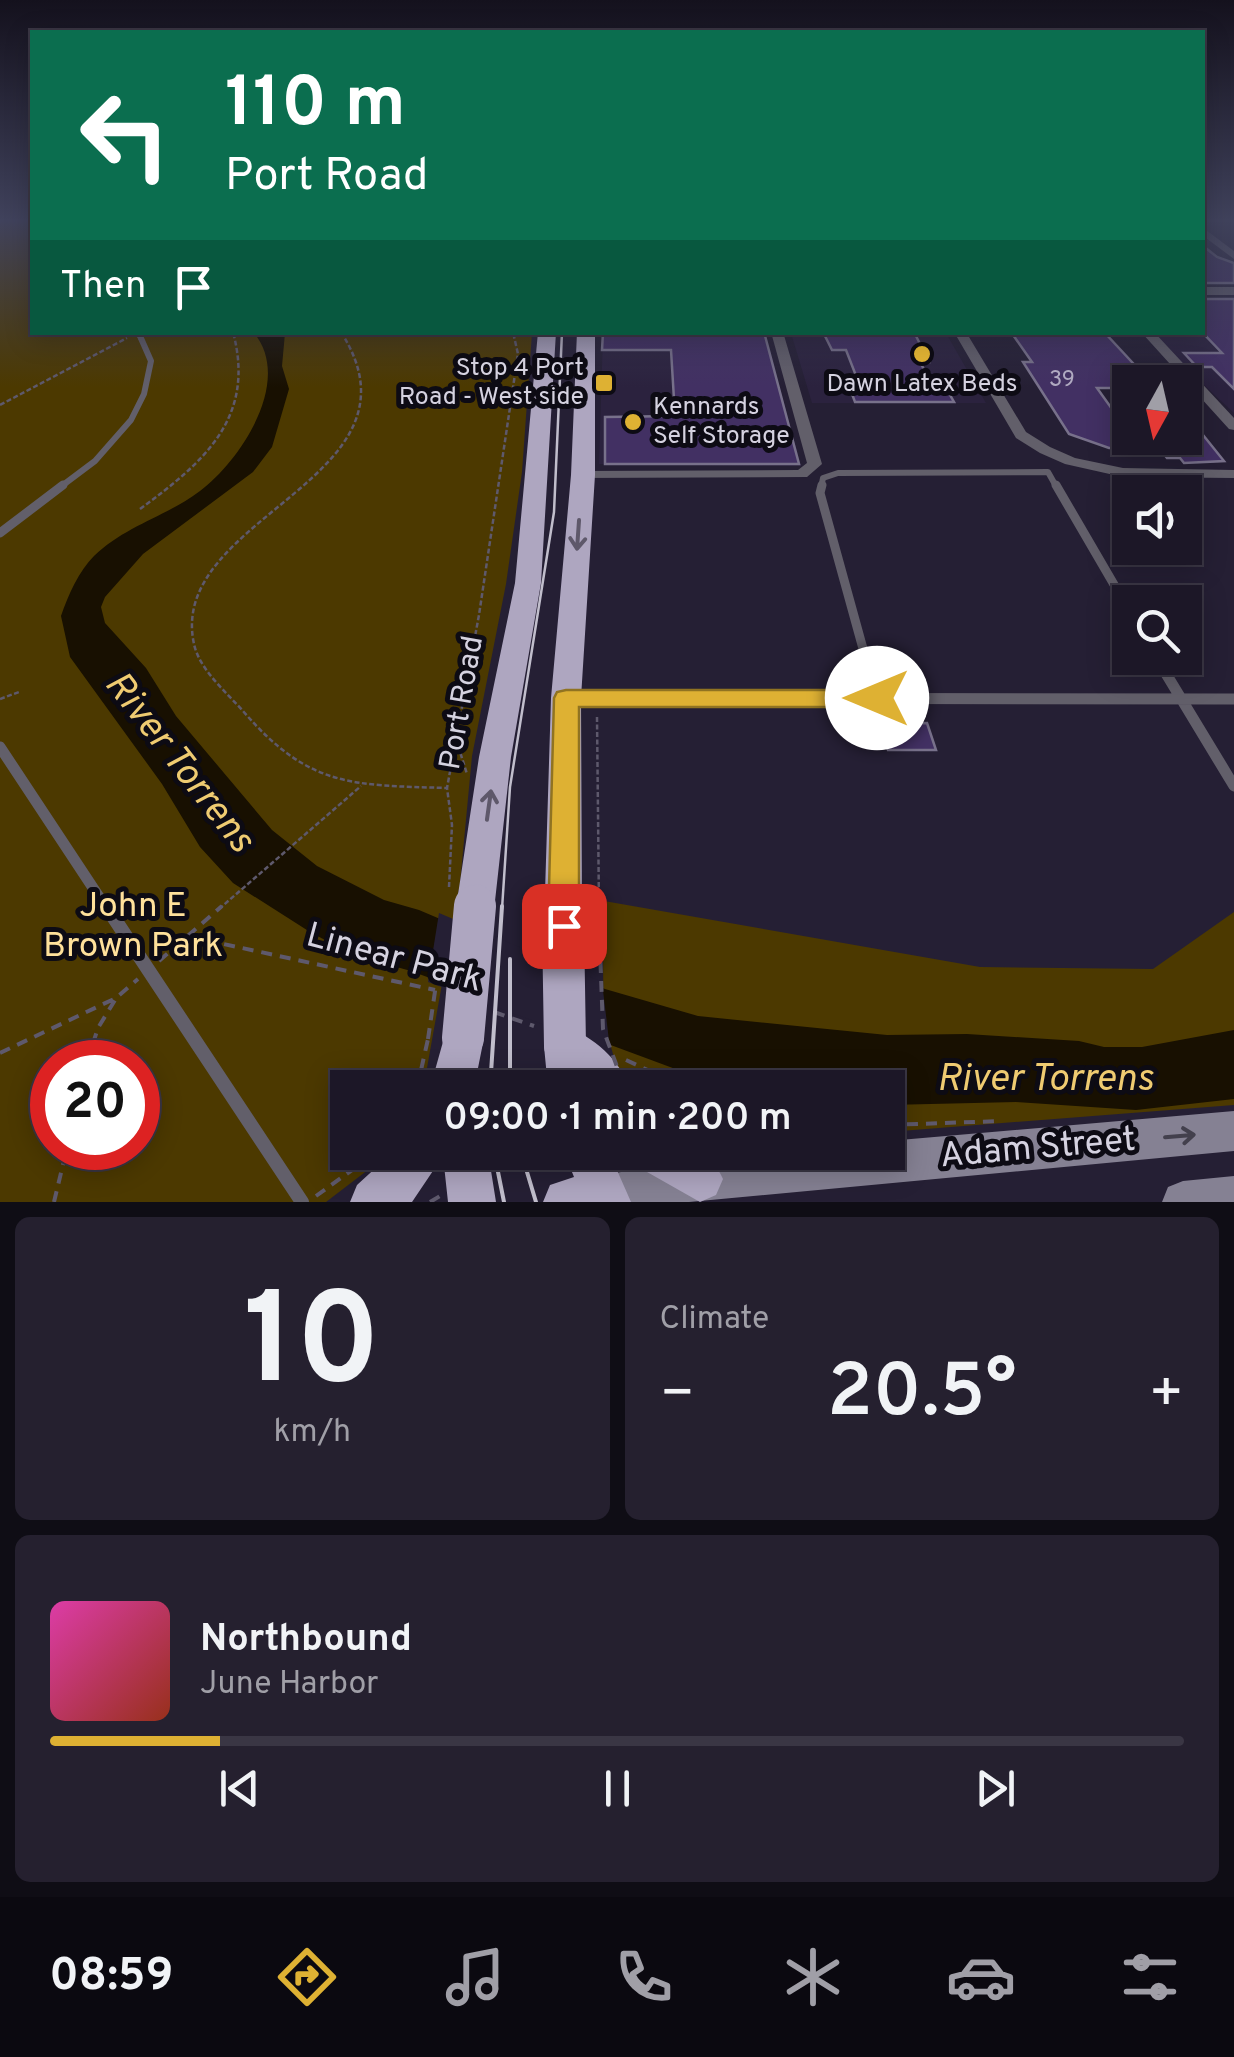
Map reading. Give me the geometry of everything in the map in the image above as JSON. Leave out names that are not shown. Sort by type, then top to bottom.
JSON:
[{"type":"highway","name":"Port Road","points":[[461,1070],[463,900],[496,757],[528,583],[547,335]]},
{"type":"highway","points":[[579,1053],[581,925],[566,698],[582,474],[586,335]]},
{"type":"highway","points":[[454,1070],[460,1029]]},
{"type":"highway","points":[[374,1202],[408,1170]]},
{"type":"highway","points":[[457,1199],[462,1170]]},
{"type":"highway","points":[[589,1170],[593,1200]]},
{"type":"highway","points":[[685,1170],[700,1179]]},
{"type":"main road","name":"Adam Street","points":[[593,1200],[700,1179],[1234,1131]]},
{"type":"main road","points":[[1183,1202],[1234,1196]]},
{"type":"street","points":[[1205,291],[1234,291]]},
{"type":"street","points":[[582,474],[802,474],[815,464],[778,335]]},
{"type":"street","points":[[962,335],[1020,435],[1036,447],[1106,473],[1234,474]]},
{"type":"street","points":[[1150,335],[1234,426]]},
{"type":"lane","points":[[0,534],[113,447],[130,429],[151,362],[138,335]]},
{"type":"lane","points":[[877,698],[820,494],[823,478],[838,473],[1048,472],[1114,585]]},
{"type":"lane","points":[[1166,675],[1234,786]]},
{"type":"lane","points":[[566,698],[1234,699]]},
{"type":"lane","points":[[0,747],[304,1202]]},
{"type":"path","points":[[0,405],[131,335]]},
{"type":"path","points":[[140,509],[204,459],[227,424],[239,400],[244,376],[234,335]]},
{"type":"path","points":[[342,335],[358,369],[360,398],[353,433],[343,448],[280,508],[216,563],[193,603],[191,630],[196,651],[250,721],[284,754],[325,779],[362,785],[447,788]]},
{"type":"path","points":[[463,900],[447,788],[518,354],[514,335]]},
{"type":"path","points":[[0,700],[19,692]]},
{"type":"path","points":[[598,717],[581,925],[602,1040],[613,1070]]},
{"type":"path","points":[[0,1053],[116,998],[362,785]]},
{"type":"path","name":"Linear Park","points":[[188,936],[434,990]]},
{"type":"path","points":[[94,1040],[116,998]]},
{"type":"path","points":[[430,1070],[460,1029]]},
{"type":"path","name":"Linear Park","points":[[460,1029],[579,1053],[631,1070]]},
{"type":"path","points":[[54,1202],[62,1170]]},
{"type":"path","points":[[304,1202],[357,1170]]},
{"type":"path","points":[[430,1202],[457,1199]]},
{"type":"shaded area","points":[[1234,327],[1234,413],[1202,383],[1202,365],[1182,365],[1150,335],[1205,335],[1205,332]]},
{"type":"shaded area","points":[[603,335],[766,335],[801,466],[599,464]]},
{"type":"shaded area","points":[[792,335],[947,335],[986,403],[812,403]]},
{"type":"green space","name":"John E Brown Park","points":[[0,275],[30,275],[30,335],[532,335],[522,472],[506,584],[472,756],[460,883],[427,1068],[330,1070],[330,1170],[368,1170],[326,1202],[0,1202]]},
{"type":"green space","points":[[604,901],[980,967],[1153,969],[1234,912],[1234,1105],[905,1131],[905,1070],[620,1070],[606,1022]]},
{"type":"water","name":"River Torrens","points":[[255,335],[285,335],[282,366],[289,389],[272,447],[253,472],[143,554],[105,597],[101,607],[105,623],[146,668],[176,716],[272,830],[317,866],[384,900],[419,910],[605,989],[698,1016],[887,1035],[967,1034],[1079,1041],[1104,1047],[1142,1047],[1234,1030],[1234,1099],[1136,1110],[1016,1102],[905,1105],[905,1070],[678,1070],[411,971],[353,955],[233,883],[200,847],[162,784],[70,657],[61,616],[74,584],[94,556],[119,537],[200,491],[232,459],[257,418],[268,373],[265,352]]},
{"type":"pier","points":[[439,913],[602,982],[610,1049],[428,982]]},
{"type":"building","points":[[1205,275],[1234,275],[1234,283],[1205,283]]},
{"type":"building","points":[[1205,299],[1234,299],[1234,389],[1212,367],[1195,365],[1184,353],[1222,353],[1205,335]]},
{"type":"building","points":[[603,335],[765,335],[799,464],[605,464],[605,417],[675,416],[671,350],[602,350]]},
{"type":"building","points":[[824,335],[916,335],[929,362],[920,362],[934,388],[946,388],[954,402],[855,402],[849,386],[860,386],[846,350],[832,350]]},
{"type":"building","points":[[1013,335],[1107,335],[1135,365],[1112,365],[1112,388],[1097,388],[1112,409],[1112,448],[1069,434],[1023,362],[1032,362]]},
{"type":"building","points":[[1202,434],[1224,461],[1184,463],[1180,458],[1165,455],[1202,455]]},
{"type":"building","points":[[927,723],[936,750],[888,750],[880,724]]},
{"type":"tram line","points":[[502,909],[510,787],[554,512],[562,335]]},
{"type":"tram line","points":[[491,1070],[502,906]]},
{"type":"tram line","points":[[510,959],[510,1070]]},
{"type":"tram line","points":[[498,1170],[504,1202]]},
{"type":"tram line","points":[[526,1170],[536,1202]]},
{"type":"place","name":"Dawn Latex Beds","points":[[922,354]]},
{"type":"place","name":"Stop 4 Port Road - West side","points":[[604,383]]},
{"type":"place","name":"Kennards Self Storage","points":[[633,422]]},
{"type":"route","points":[[564,926],[566,698],[877,698]]}]
